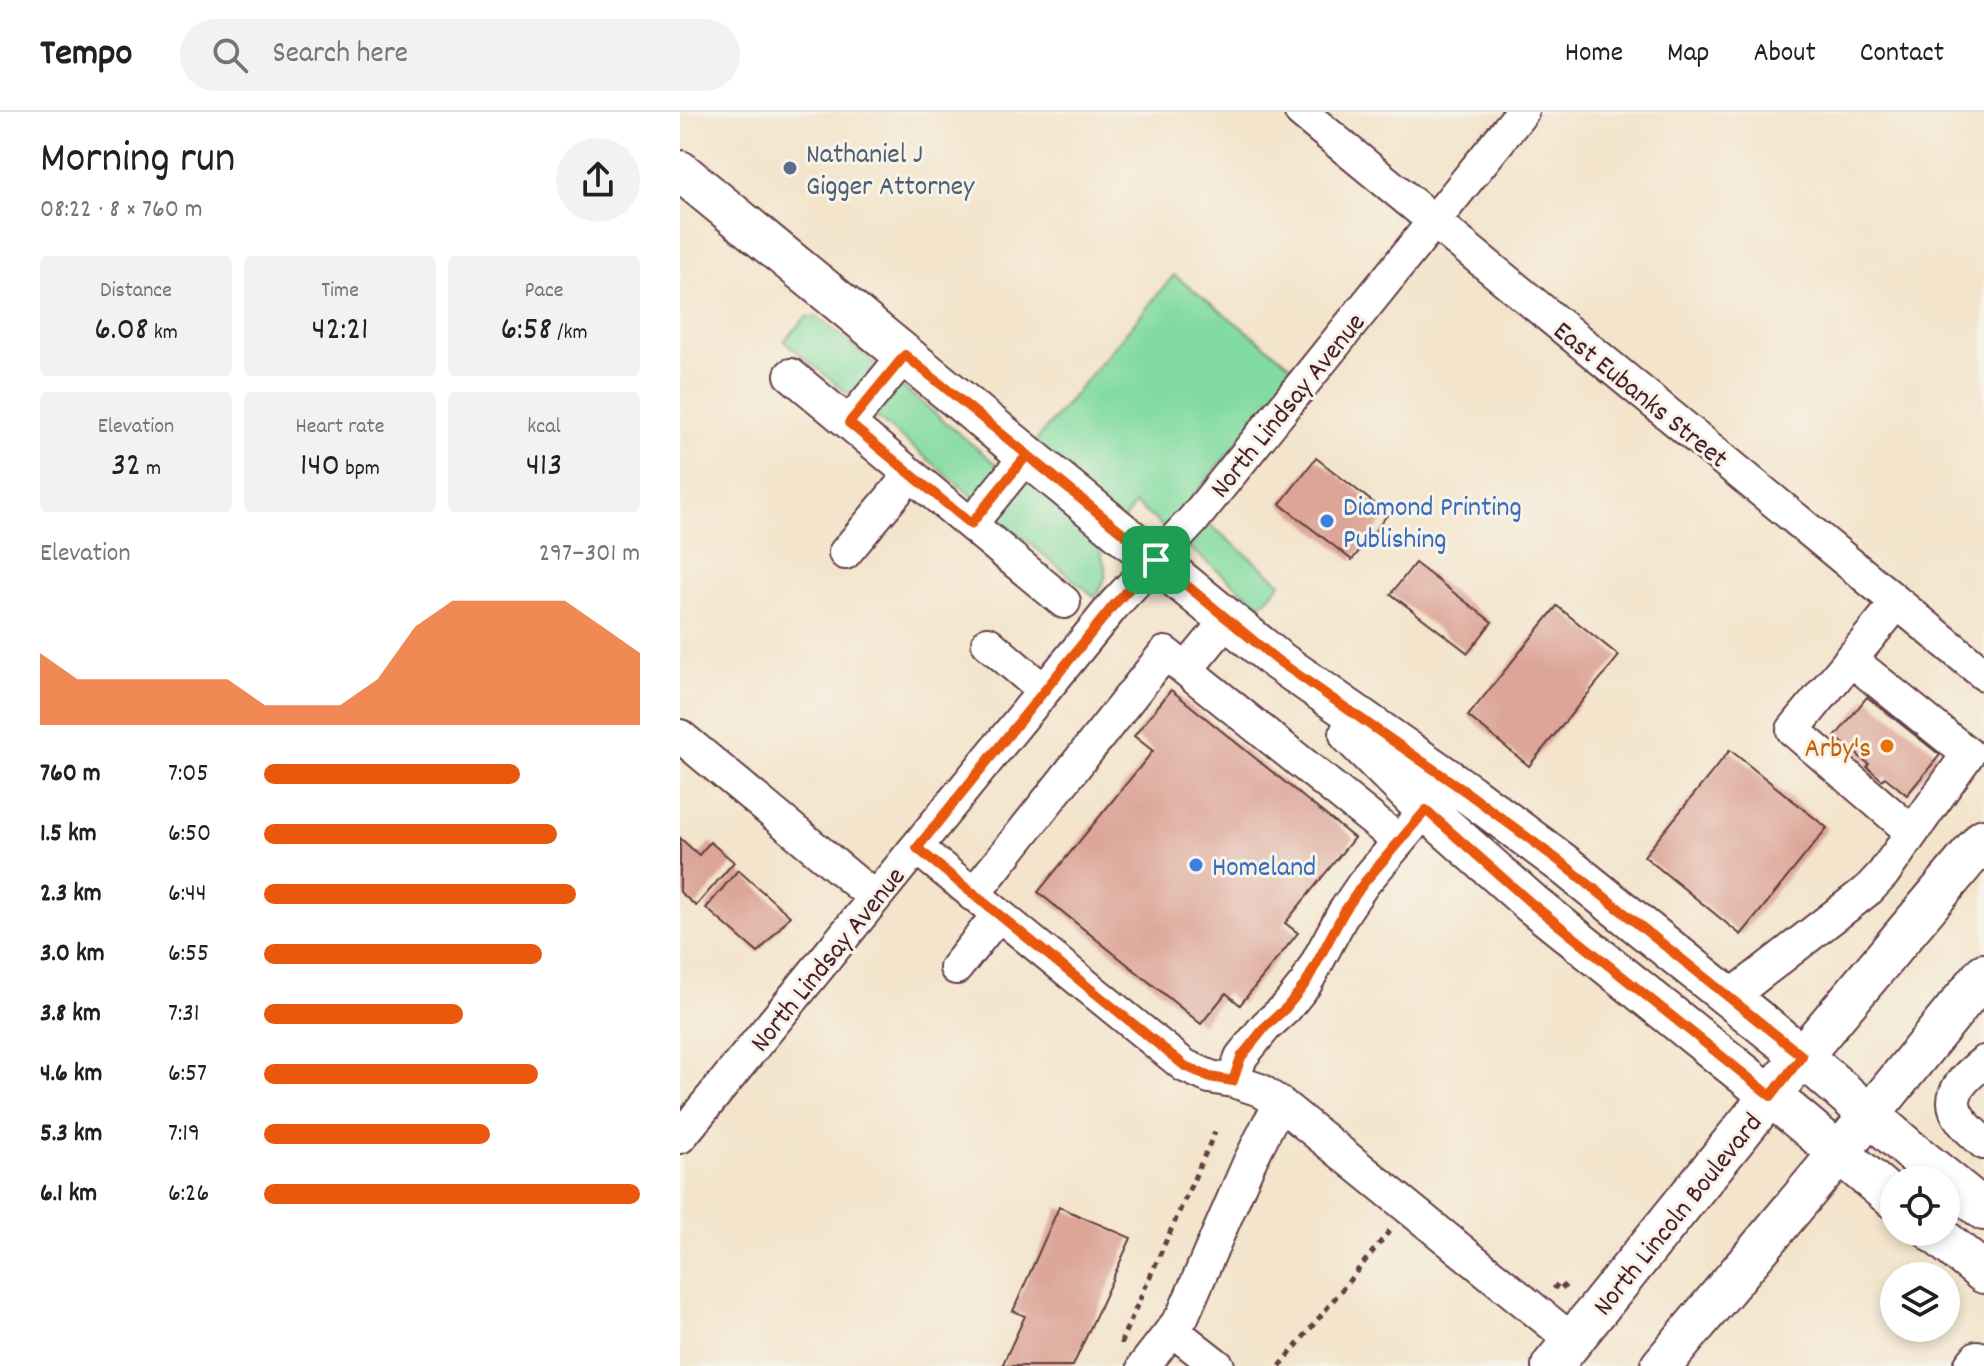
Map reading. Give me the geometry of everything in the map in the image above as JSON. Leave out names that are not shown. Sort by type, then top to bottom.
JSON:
[{"type":"main road","points":[[680,171],[1277,660],[1562,863],[1802,1056],[1984,1210]]},
{"type":"main road","points":[[1277,660],[1426,810],[1531,903],[1880,1187]]},
{"type":"main road","name":"North Lincoln Boulevard","points":[[1562,1353],[1802,1056],[1984,839]]},
{"type":"main road","points":[[1661,1366],[1984,974]]},
{"type":"main road","points":[[1951,1246],[1984,1273]]},
{"type":"street","name":"East Eubanks Street","points":[[1301,112],[1984,674]]},
{"type":"street","name":"North Lindsay Avenue","points":[[680,1137],[1043,690],[1113,606],[1193,520],[1522,112]]},
{"type":"street","points":[[849,423],[905,355]]},
{"type":"street","points":[[791,375],[1064,602]]},
{"type":"street","points":[[971,524],[1027,455]]},
{"type":"street","points":[[845,553],[911,474]]},
{"type":"street","points":[[1897,603],[1793,730],[1912,832]]},
{"type":"street","points":[[1186,670],[1228,619]]},
{"type":"street","points":[[988,643],[1043,690]]},
{"type":"street","points":[[956,968],[985,905],[1165,653],[1388,832]]},
{"type":"street","points":[[1729,998],[1869,889],[1883,874],[1968,754],[1850,659]]},
{"type":"street","points":[[680,736],[875,898]]},
{"type":"street","points":[[1292,755],[1313,790]]},
{"type":"street","points":[[1233,1081],[1241,1057],[1306,983],[1344,912],[1363,884],[1388,832],[1426,810]]},
{"type":"street","points":[[1341,813],[1388,832]]},
{"type":"street","points":[[917,848],[1185,1066],[1210,1077],[1260,1090],[1282,1105],[1408,1208],[1562,1353]]},
{"type":"street","points":[[1984,1062],[1957,1087],[1954,1098],[1954,1111],[1964,1127],[1984,1143]]},
{"type":"street","points":[[1134,1361],[1172,1330],[1182,1317],[1249,1163],[1282,1105]]},
{"type":"street","points":[[1172,1330],[1218,1366]]},
{"type":"street","points":[[1970,1366],[1977,1357],[1984,1359]]},
{"type":"path","points":[[1134,1361],[1122,1339],[1215,1132]]},
{"type":"path","points":[[1280,1366],[1408,1208]]},
{"type":"path","points":[[1544,1280],[1554,1289],[1559,1282],[1566,1289]]},
{"type":"green space","points":[[1174,275],[1297,370],[1186,505],[1281,583],[1268,599],[1259,604],[1135,504],[1100,552],[1105,575],[1095,597],[784,341],[806,317],[818,317],[1008,474]]},
{"type":"building","points":[[1316,458],[1388,514],[1352,560],[1280,504]]},
{"type":"building","points":[[1415,563],[1492,622],[1468,653],[1391,594]]},
{"type":"building","points":[[1557,606],[1619,656],[1529,766],[1468,716]]},
{"type":"building","name":"Homeland","points":[[1171,690],[1354,838],[1285,923],[1298,933],[1240,1005],[1226,993],[1201,1024],[1038,892],[1153,751],[1134,736]]},
{"type":"building","name":"Arby's","points":[[1867,697],[1940,755],[1907,795],[1885,777],[1882,780],[1867,767],[1869,764],[1835,737]]},
{"type":"building","points":[[1730,750],[1827,828],[1741,935],[1644,856]]},
{"type":"building","points":[[680,838],[699,855],[710,842],[734,862],[696,906],[680,892]]},
{"type":"building","points":[[738,870],[790,916],[758,953],[706,908]]},
{"type":"building","points":[[1059,1207],[1131,1238],[1073,1366],[1002,1366],[1025,1316],[1013,1311]]},
{"type":"place","name":"Nathaniel J Gigger Attorney","points":[[790,168]]},
{"type":"place","name":"Diamond Printing Publishing","points":[[1327,521]]},
{"type":"place","name":"Arby's","points":[[1887,746]]},
{"type":"place","name":"Homeland","points":[[1196,865]]},
{"type":"route","points":[[1156,560],[905,355],[849,423],[971,524],[1027,455],[1156,560],[1043,690],[917,848],[1185,1066],[1210,1077],[1233,1081],[1241,1057],[1306,983],[1344,912],[1363,884],[1426,810],[1531,903],[1771,1096],[1802,1056],[1562,863],[1277,660],[1156,560]]}]
